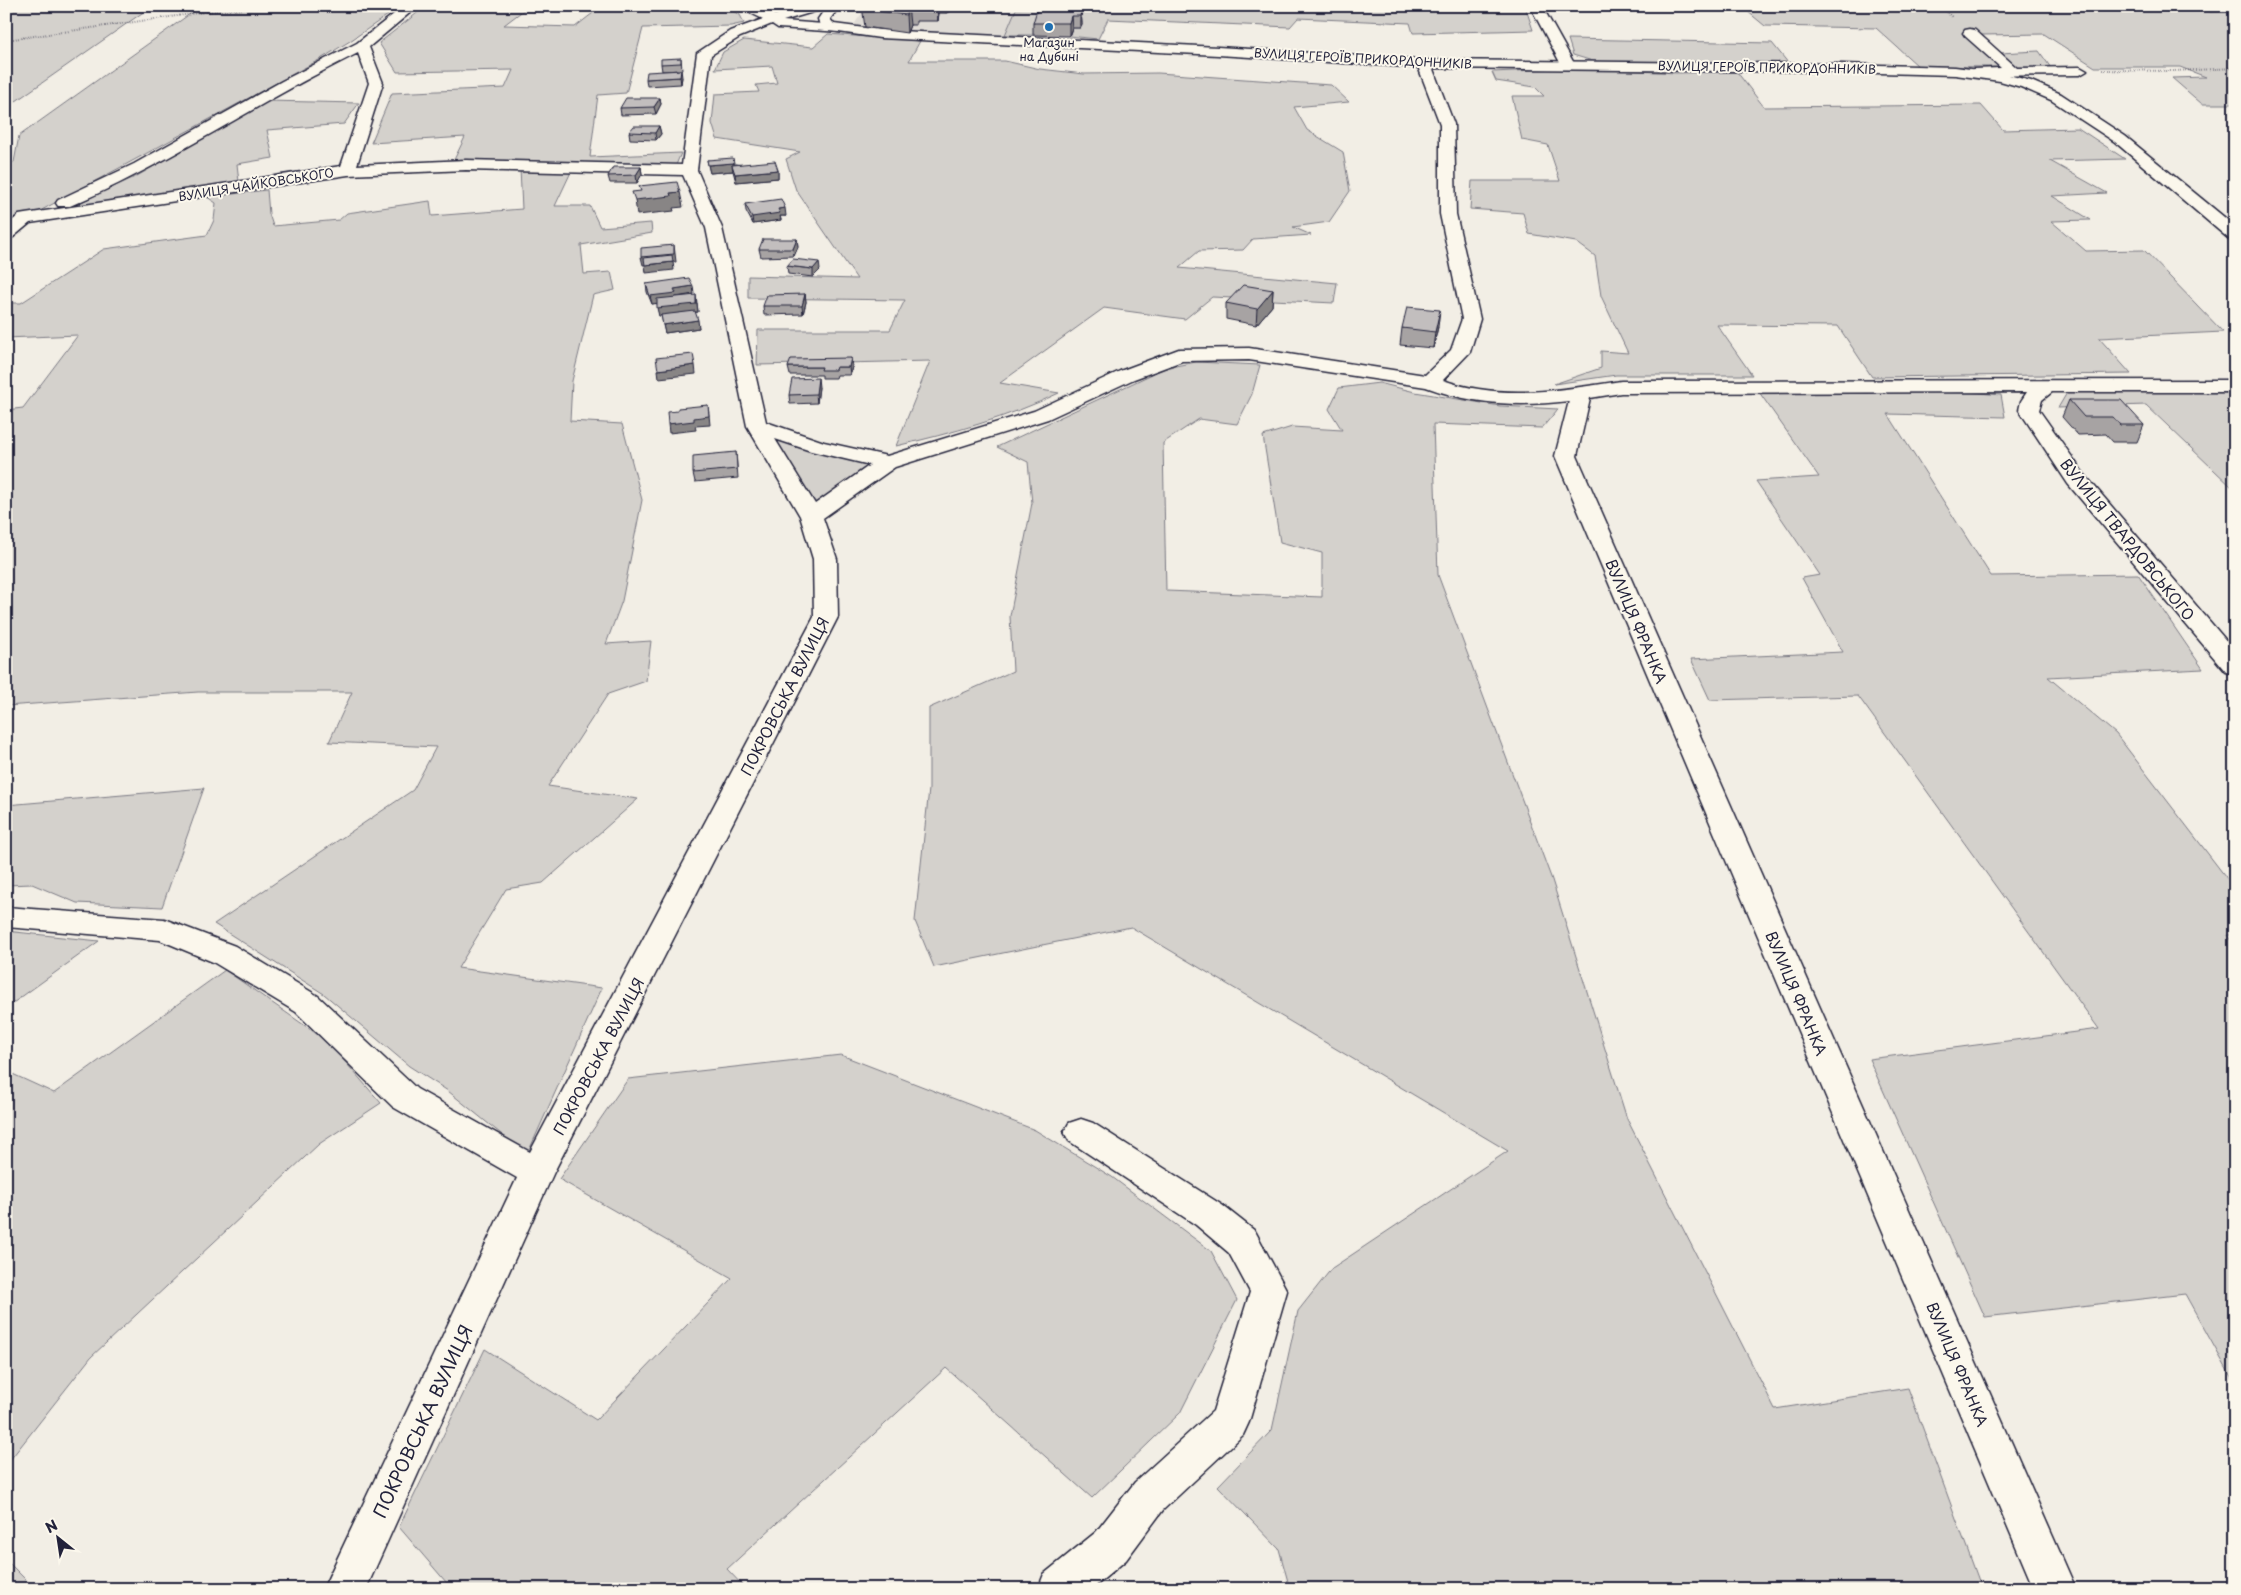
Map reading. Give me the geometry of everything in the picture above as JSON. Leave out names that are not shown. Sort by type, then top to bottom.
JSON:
[{"type":"street","points":[[25,219],[91,192],[228,119],[330,61],[362,46],[412,6]]},
{"type":"street","points":[[742,6],[768,22]]},
{"type":"street","points":[[348,170],[466,165],[689,170],[704,53],[735,34],[819,6]]},
{"type":"street","points":[[834,6],[824,19],[825,23],[837,29]]},
{"type":"street","points":[[1536,6],[1568,64]]},
{"type":"street","name":"ВУЛИЦЯ ГЕРОЇВ ПРИКОРДОННИКІВ","points":[[768,22],[880,34],[1218,51],[1424,64],[1842,68],[1973,73],[2080,71]]},
{"type":"street","points":[[1970,33],[2013,72]]},
{"type":"street","name":"ВУЛИЦЯ ЧАЙКОВСЬКОГО","points":[[6,234],[25,219],[348,170],[376,83],[362,46]]},
{"type":"street","points":[[1424,64],[1447,124],[1448,214],[1471,319],[1460,352],[1430,382]]},
{"type":"street","points":[[1973,73],[2014,80],[2056,97],[2120,139],[2235,235]]},
{"type":"street","name":"ПОКРОВСЬКА ВУЛИЦЯ","points":[[344,1589],[537,1172],[826,618],[825,559],[811,516],[758,426],[714,228],[689,170]]},
{"type":"street","points":[[811,516],[888,463],[1041,415],[1127,375],[1179,355],[1249,354],[1430,382],[1451,391],[1496,399],[1539,399],[1622,387],[2235,386]]},
{"type":"street","name":"ВУЛИЦЯ ТВАРДОВСЬКОГО","points":[[2049,386],[2035,394],[2029,402],[2029,410],[2076,480],[2235,668]]},
{"type":"street","name":"ВУЛИЦЯ ФРАНКА","points":[[1581,393],[1566,456],[2055,1589]]},
{"type":"street","points":[[758,426],[818,447],[888,463]]},
{"type":"street","points":[[6,917],[164,930],[224,954],[307,1004],[405,1098],[537,1172]]},
{"type":"street","points":[[1059,1589],[1111,1546],[1149,1496],[1230,1422],[1269,1291],[1242,1242],[1209,1215],[1081,1132]]},
{"type":"path","points":[[6,40],[205,12],[284,6]]},
{"type":"path","points":[[2080,71],[2173,71],[2235,68]]},
{"type":"shaded area","points":[[6,6],[152,6],[6,108]]},
{"type":"shaded area","points":[[201,6],[401,6],[319,60],[25,219],[6,234],[6,165],[14,162],[19,136]]},
{"type":"shaded area","points":[[426,6],[529,6],[504,25],[575,27],[602,6],[724,6],[740,15],[744,23],[731,26],[643,28],[626,93],[598,95],[590,157],[681,153],[676,165],[453,162],[465,137],[371,143],[392,93],[505,88],[513,70],[397,72],[379,43]]},
{"type":"shaded area","points":[[867,6],[1061,7],[1016,9],[1005,35],[887,33],[853,26]]},
{"type":"shaded area","points":[[1060,6],[1525,6],[1533,30],[1413,33],[1410,23],[1298,18],[1290,27],[1108,19],[1098,39],[1069,36],[1072,28],[1080,28],[1081,24],[1038,23],[1033,35],[1005,35],[1016,9]]},
{"type":"shaded area","points":[[1741,6],[2202,6],[2210,12],[2235,11],[2235,104],[2202,104],[2172,78],[2206,77],[2180,67],[2095,67],[2044,34],[1981,35],[1999,53],[2039,51],[2051,68],[1918,66],[1876,28],[1765,26]]},
{"type":"shaded area","points":[[828,34],[920,41],[909,61],[1005,61],[1040,69],[1084,74],[1158,73],[1331,85],[1349,102],[1294,107],[1307,130],[1343,152],[1350,191],[1329,222],[1293,227],[1311,235],[1253,239],[1243,250],[1199,251],[1179,268],[1337,283],[1334,303],[1212,297],[1185,319],[1104,308],[1000,383],[1059,393],[979,424],[896,446],[930,361],[757,365],[758,330],[890,330],[905,300],[748,298],[748,276],[857,279],[796,190],[786,159],[800,152],[717,139],[712,123],[715,94],[759,92],[756,85],[777,83],[772,66],[715,69],[723,52],[744,40],[813,47]]},
{"type":"shaded area","points":[[1568,39],[1772,43],[1789,64],[1596,62],[1573,55]]},
{"type":"shaded area","points":[[1581,68],[1676,73],[1737,72],[1764,107],[1981,105],[2003,130],[2078,128],[2125,159],[2050,161],[2107,193],[2052,196],[2091,220],[2051,221],[2086,251],[2144,250],[2223,332],[2099,338],[2131,374],[1872,377],[1838,326],[1717,325],[1752,375],[1616,375],[1554,384],[1601,368],[1601,351],[1628,353],[1601,296],[1595,256],[1576,242],[1529,234],[1523,213],[1470,209],[1472,181],[1560,181],[1548,145],[1522,140],[1512,96],[1544,96],[1535,87],[1496,81],[1492,72]]},
{"type":"shaded area","points":[[267,101],[359,103],[344,124],[267,130],[273,158],[237,164],[239,182],[66,209],[137,176]]},
{"type":"shaded area","points":[[520,169],[571,172],[555,206],[590,206],[600,227],[651,223],[652,233],[581,245],[584,274],[611,272],[615,290],[593,295],[572,381],[570,421],[622,424],[642,500],[622,601],[606,644],[651,641],[646,681],[608,694],[548,786],[638,799],[543,883],[506,889],[458,968],[602,988],[527,1155],[448,1091],[409,1066],[324,994],[214,924],[413,790],[436,747],[329,742],[352,692],[198,692],[6,706],[6,410],[23,408],[78,335],[6,338],[6,303],[21,303],[104,249],[207,235],[214,220],[216,203],[207,197],[267,190],[269,214],[273,226],[339,220],[347,213],[430,201],[432,216],[522,209]]},
{"type":"shaded area","points":[[1196,362],[1260,365],[1252,394],[1237,424],[1199,419],[1163,443],[1166,591],[1322,597],[1322,553],[1280,542],[1263,436],[1292,427],[1342,430],[1329,409],[1339,388],[1379,383],[1415,392],[1500,406],[1558,409],[1542,428],[1433,424],[1438,575],[1552,880],[1627,1119],[1775,1409],[1908,1388],[1982,1589],[1290,1589],[1279,1549],[1218,1486],[1272,1430],[1298,1311],[1332,1268],[1508,1151],[1131,927],[934,967],[915,921],[929,789],[929,708],[1013,671],[1010,616],[1032,503],[1028,462],[997,447],[1165,368]]},
{"type":"shaded area","points":[[1944,390],[2001,395],[2005,417],[1888,414],[1991,576],[2138,574],[2203,669],[2048,677],[2116,734],[2235,889],[2235,935],[2227,935],[2235,946],[2235,1384],[2185,1294],[1985,1317],[1869,1059],[2099,1029],[1858,696],[1710,700],[1691,659],[1843,652],[1802,578],[1820,575],[1756,481],[1819,477],[1759,392]]},
{"type":"shaded area","points":[[2068,391],[2235,393],[2235,490],[2146,405],[2058,408]]},
{"type":"shaded area","points":[[769,436],[875,465],[814,505]]},
{"type":"shaded area","points":[[204,788],[162,907],[77,903],[32,884],[6,885],[6,805]]},
{"type":"shaded area","points":[[6,931],[99,941],[6,1008]]},
{"type":"shaded area","points":[[225,970],[327,1041],[381,1103],[319,1144],[91,1357],[6,1465],[6,1071],[54,1093]]},
{"type":"shaded area","points":[[841,1055],[1035,1130],[1112,1177],[1211,1251],[1237,1300],[1180,1413],[1092,1498],[946,1368],[727,1569],[746,1589],[452,1589],[399,1527],[485,1349],[596,1420],[732,1278],[559,1179],[628,1079]]},
{"type":"shaded area","points":[[6,1560],[30,1584],[41,1589],[6,1589]]},
{"type":"building","points":[[863,6],[908,6],[906,15],[863,9]]},
{"type":"building","points":[[1037,10],[1081,11],[1080,16],[1071,16],[1069,23],[1033,23]]},
{"type":"building","points":[[681,58],[681,63],[661,64],[661,59]]},
{"type":"building","points":[[681,70],[680,77],[646,79],[647,72]]},
{"type":"building","points":[[626,98],[660,98],[654,107],[620,108]]},
{"type":"building","points":[[634,126],[659,126],[655,133],[629,132]]},
{"type":"building","points":[[733,158],[734,163],[708,165],[707,160]]},
{"type":"building","points":[[775,161],[778,170],[735,174],[732,165]]},
{"type":"building","points":[[613,167],[641,167],[636,175],[608,176]]},
{"type":"building","points":[[677,182],[680,192],[670,193],[671,196],[635,200],[632,192],[641,191],[639,186]]},
{"type":"building","points":[[781,199],[785,208],[778,209],[780,213],[752,217],[745,204]]},
{"type":"building","points":[[763,239],[797,239],[793,249],[759,249]]},
{"type":"building","points":[[674,245],[674,254],[641,257],[641,248]]},
{"type":"building","points":[[672,255],[673,262],[645,265],[644,258]]},
{"type":"building","points":[[793,259],[819,262],[813,269],[787,266]]},
{"type":"building","points":[[689,278],[693,286],[674,289],[676,293],[650,296],[646,284]]},
{"type":"building","points":[[1243,285],[1273,290],[1257,309],[1226,303]]},
{"type":"building","points":[[805,294],[802,306],[763,306],[767,295]]},
{"type":"building","points":[[696,295],[696,304],[657,308],[657,299]]},
{"type":"building","points":[[1407,307],[1440,310],[1435,332],[1402,328]]},
{"type":"building","points":[[695,311],[698,320],[663,325],[661,315]]},
{"type":"building","points":[[693,354],[695,365],[658,370],[656,358]]},
{"type":"building","points":[[851,358],[849,367],[836,367],[835,370],[821,370],[822,367],[788,367],[791,359]]},
{"type":"building","points":[[818,378],[816,394],[789,395],[792,379]]},
{"type":"building","points":[[2069,400],[2121,400],[2144,425],[2120,425],[2113,417],[2084,417]]},
{"type":"building","points":[[708,405],[709,416],[694,418],[694,421],[668,424],[667,412],[678,411],[678,408]]},
{"type":"building","points":[[736,452],[737,469],[693,473],[693,456]]},
{"type":"place","name":"Магазин на Дубині","points":[[1049,27]]}]
